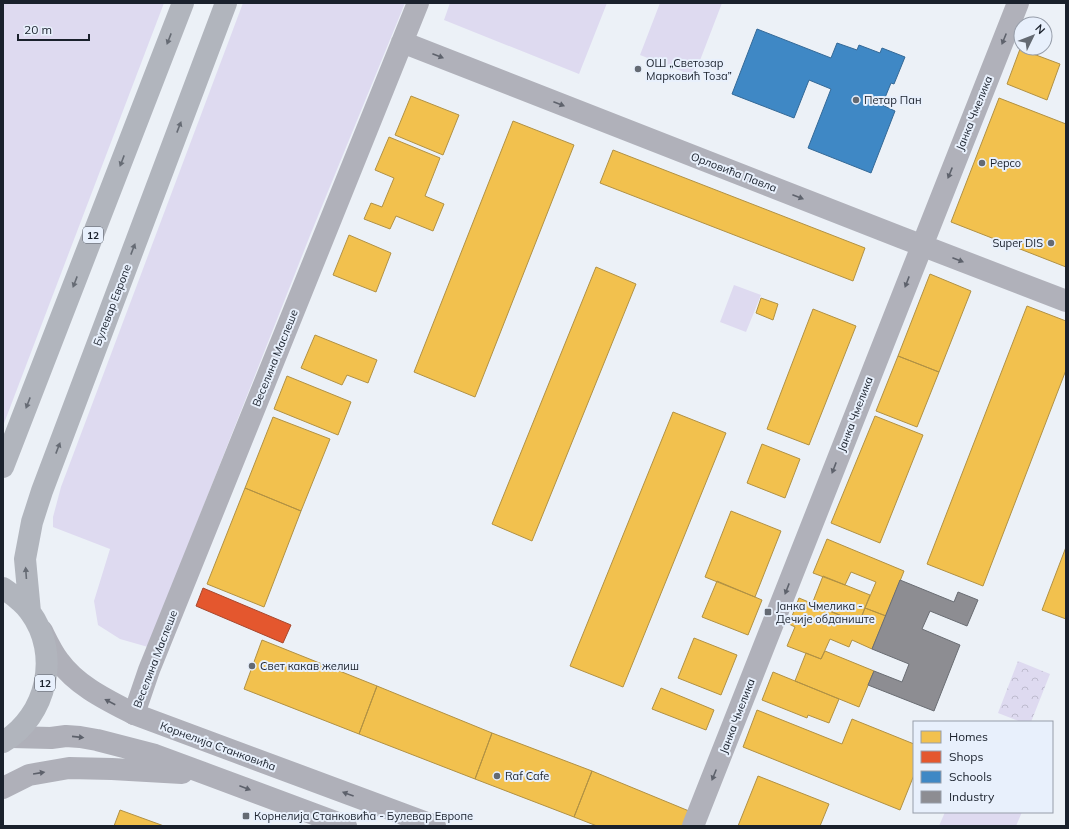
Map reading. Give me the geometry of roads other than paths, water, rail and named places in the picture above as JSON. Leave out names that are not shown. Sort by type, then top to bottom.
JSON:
[{"type":"main road","name":"12","points":[[3,467],[183,3]]},
{"type":"main road","name":"Булевар Европе","points":[[32,616],[25,559],[32,522],[42,491],[226,3]]},
{"type":"main road","name":"12","points":[[3,588],[21,602],[32,616],[42,634],[46,650],[47,667],[41,699],[33,714],[23,726],[7,740]]},
{"type":"main road","name":"Корнелија Станковића","points":[[32,616],[59,661],[78,682],[134,714],[435,826]]},
{"type":"main road","points":[[7,740],[66,736],[97,740],[155,756],[209,774],[346,826]]},
{"type":"main road","points":[[3,788],[29,775],[69,768],[209,774]]},
{"type":"street","name":"Веселина Маслеше","points":[[134,714],[149,670],[418,3]]},
{"type":"street","name":"Јанка Чмелика","points":[[694,826],[1018,3]]},
{"type":"street","name":"Орловића Павла","points":[[402,42],[1066,301]]},
{"type":"place","name":"ОШ „Светозар Марковић Тоза”","points":[[638,69]]},
{"type":"place","name":"Петар Пан","points":[[856,100]]},
{"type":"place","name":"Pepco","points":[[982,163]]},
{"type":"place","name":"Super DIS","points":[[1051,243]]},
{"type":"place","name":"Јанка Чмелика - Дечије обданиште","points":[[768,612]]},
{"type":"place","name":"Свет какав желиш","points":[[252,666]]},
{"type":"place","name":"Raf Cafe","points":[[497,776]]},
{"type":"place","name":"Корнелија Станковића - Булевар Европе","points":[[246,816]]}]
